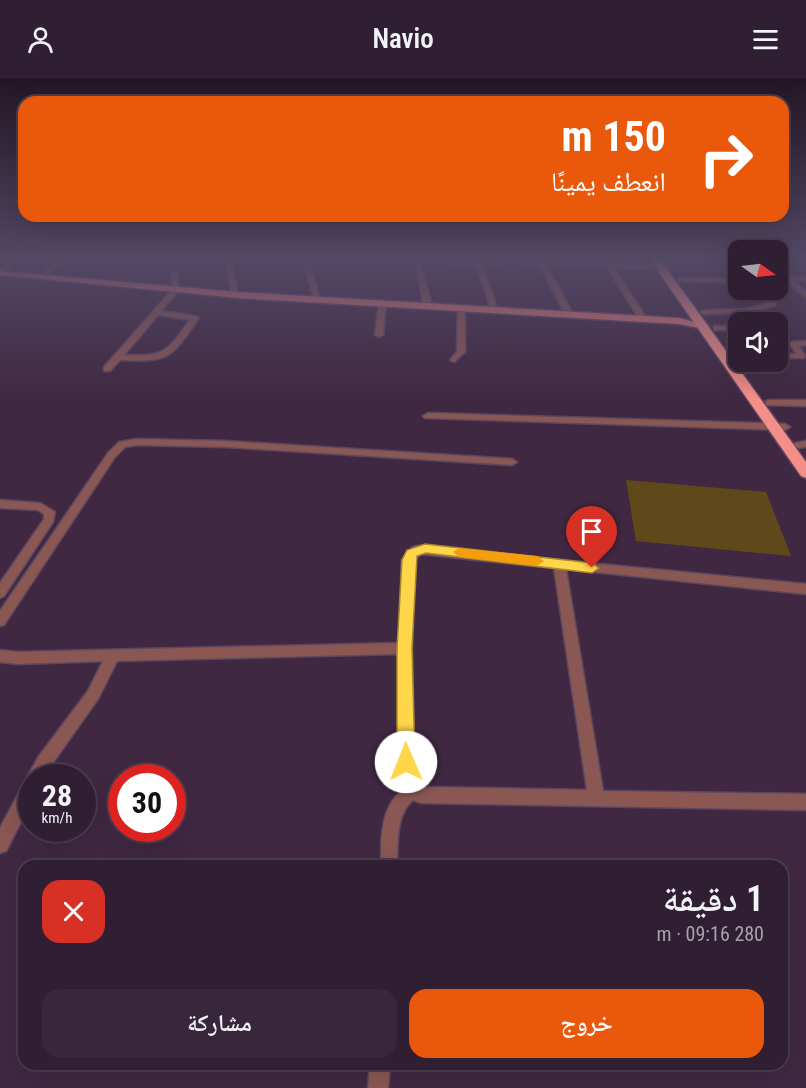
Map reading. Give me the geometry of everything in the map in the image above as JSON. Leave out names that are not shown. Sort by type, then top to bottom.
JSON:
[{"type":"highway","points":[[694,305],[728,347]]},
{"type":"highway","points":[[696,305],[779,426],[803,448]]},
{"type":"highway","points":[[747,372],[768,403],[806,473]]},
{"type":"main road","points":[[413,305],[706,321]]},
{"type":"street","points":[[107,369],[163,305]]},
{"type":"street","points":[[378,335],[382,305]]},
{"type":"street","points":[[494,305],[495,309]]},
{"type":"street","points":[[564,305],[569,314]]},
{"type":"street","points":[[634,305],[643,319]]},
{"type":"street","points":[[706,321],[767,305]]},
{"type":"street","points":[[454,360],[460,352],[461,308]]},
{"type":"street","points":[[118,357],[157,359],[165,356],[195,318],[156,313]]},
{"type":"street","points":[[706,321],[728,326]]},
{"type":"street","points":[[788,356],[801,356],[794,344],[806,343]]},
{"type":"street","points":[[768,403],[806,403]]},
{"type":"street","points":[[428,416],[779,426]]},
{"type":"street","points":[[0,621],[111,455],[117,448],[129,442],[226,444],[512,462]]},
{"type":"street","points":[[0,504],[40,507],[50,512],[49,519],[0,593]]},
{"type":"street","points":[[806,589],[417,550],[408,560],[405,648],[406,785],[411,792],[421,795],[806,802]]},
{"type":"street","points":[[559,564],[596,798]]},
{"type":"street","points":[[0,656],[17,658],[405,648]]},
{"type":"street","points":[[43,764],[93,695],[113,656]]},
{"type":"street","points":[[390,860],[393,820],[400,799],[411,792]]},
{"type":"street","points":[[0,845],[18,811]]},
{"type":"street","points":[[378,1088],[380,1070]]},
{"type":"shaded area","points":[[626,480],[766,492],[791,556],[636,541]]},
{"type":"slow traffic","points":[[459,552],[537,561]]},
{"type":"route","points":[[406,762],[405,648],[408,560],[412,553],[425,548],[592,568]]}]
